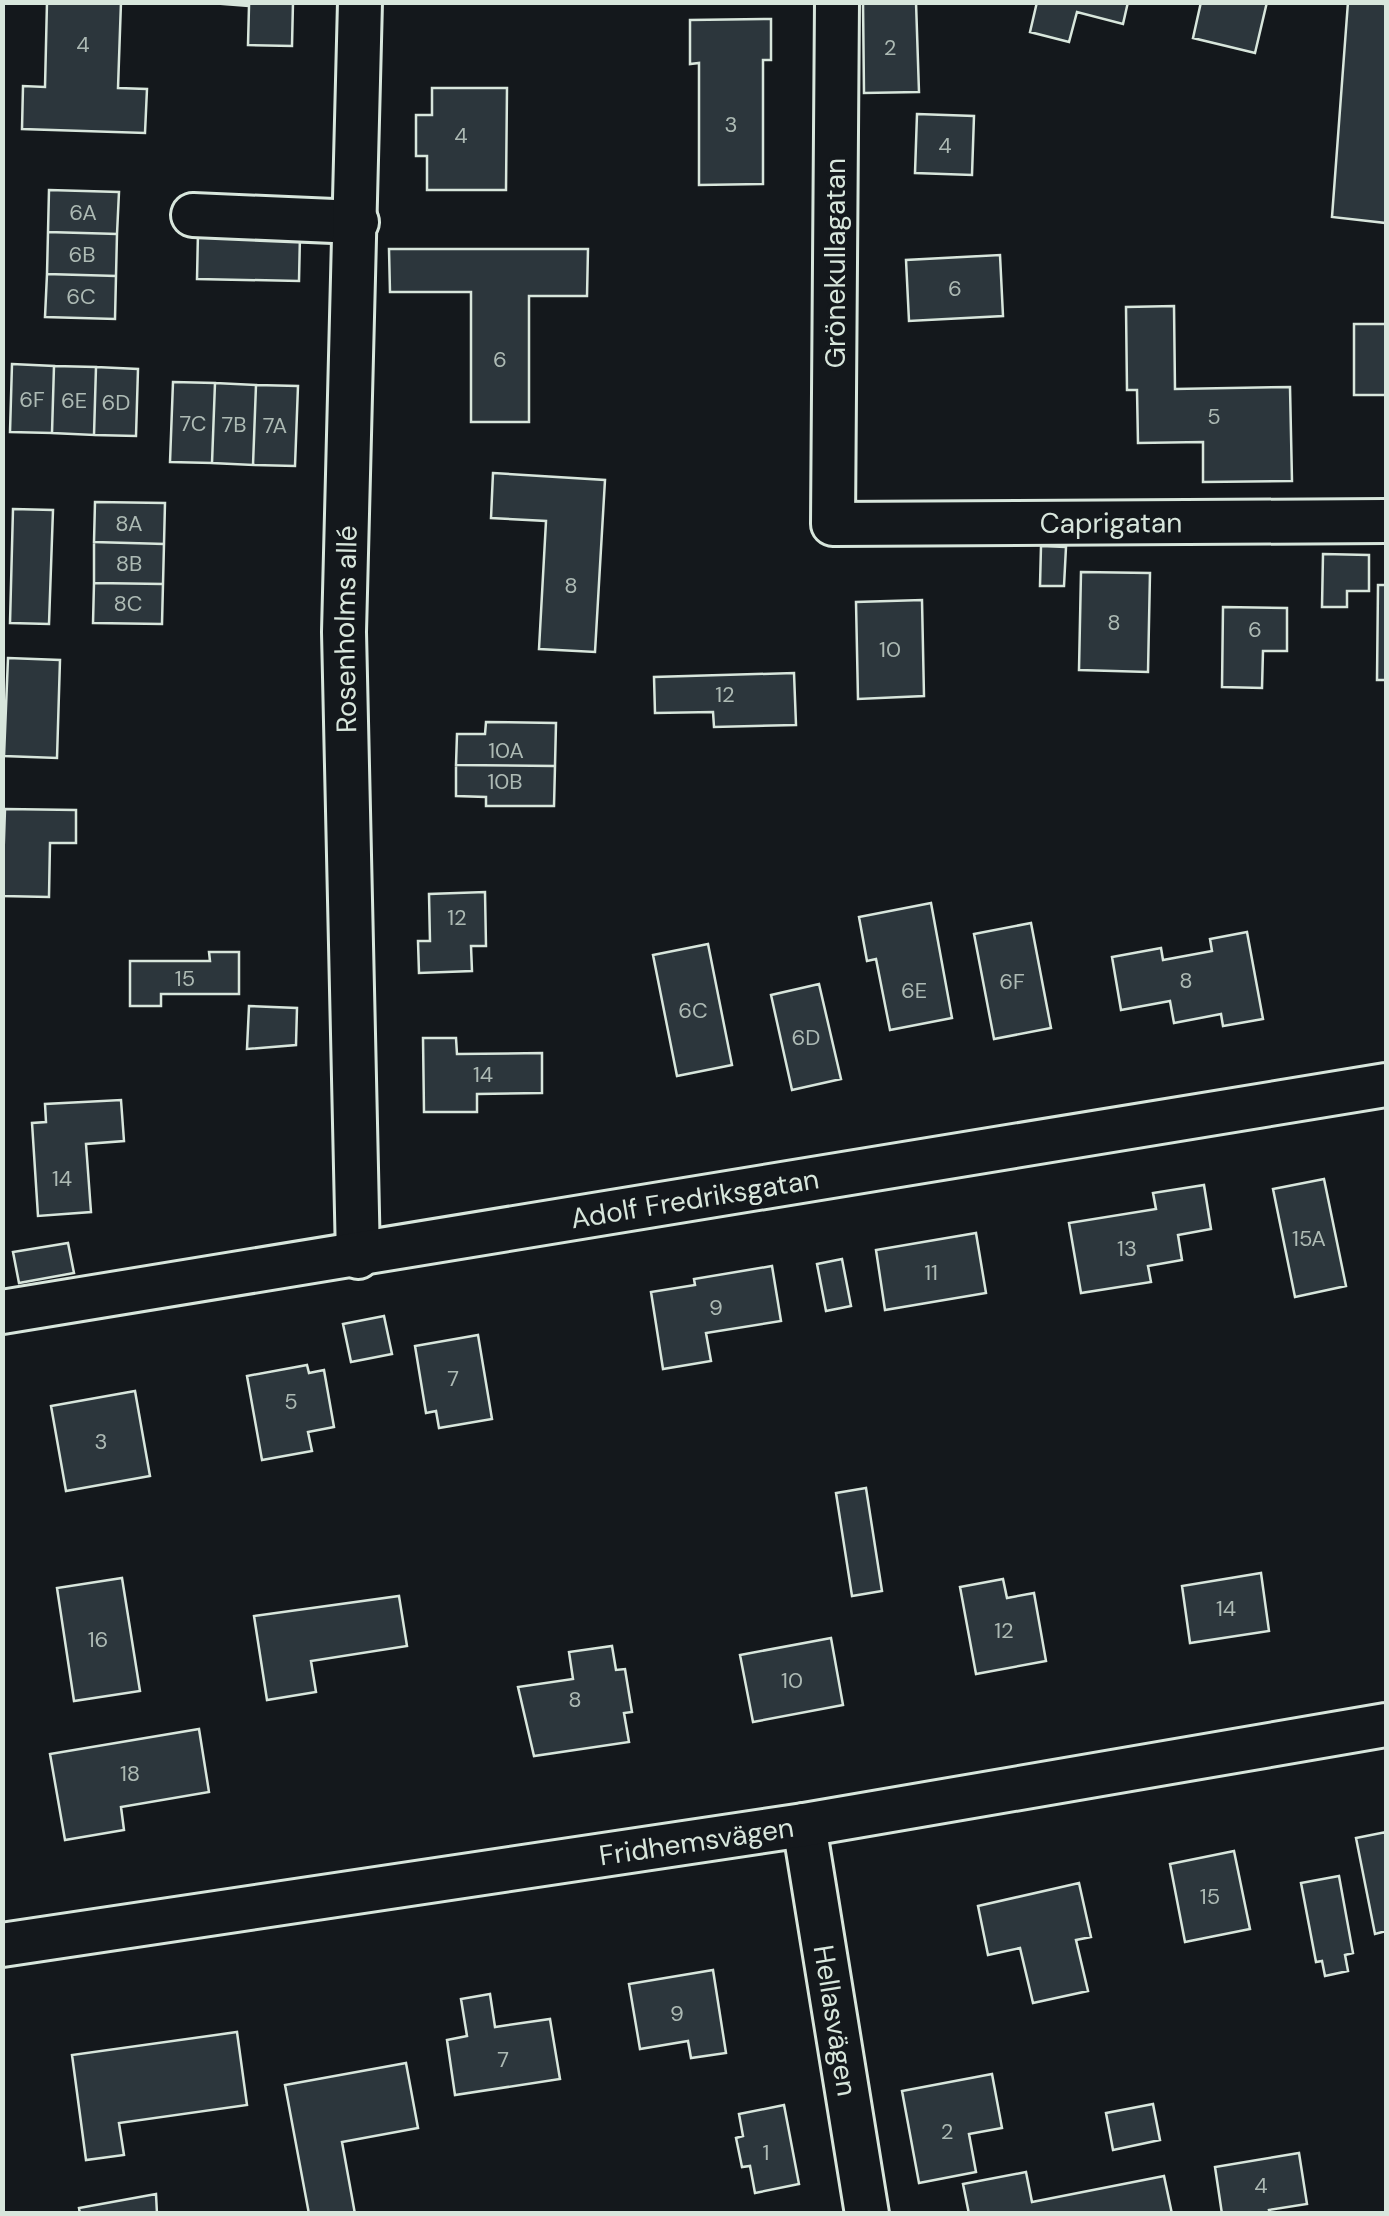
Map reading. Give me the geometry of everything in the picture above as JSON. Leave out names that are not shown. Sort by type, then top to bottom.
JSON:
[{"type":"street","name":"Rosenholms allé","points":[[358,1257],[344,632],[360,2]]},
{"type":"street","name":"Grönekullagatan","points":[[833,524],[838,2]]},
{"type":"street","points":[[193,214],[357,222]]},
{"type":"street","name":"Caprigatan","points":[[833,524],[1386,521]]},
{"type":"street","name":"Adolf Fredriksgatan","points":[[2,1312],[358,1257],[1386,1085]]},
{"type":"street","name":"Fridhemsvägen","points":[[2,1945],[804,1825],[1386,1725]]},
{"type":"street","name":"Hellasvägen","points":[[804,1825],[867,2214]]},
{"type":"building","points":[[47,2],[121,2],[118,88],[147,89],[145,133],[22,129],[23,86],[45,87]]},
{"type":"building","points":[[198,2],[293,2],[292,46],[248,45],[249,6]]},
{"type":"building","points":[[863,2],[916,2],[919,92],[864,93]]},
{"type":"building","points":[[1037,2],[1128,2],[1123,24],[1077,12],[1069,42],[1030,32]]},
{"type":"building","points":[[1201,2],[1267,2],[1255,53],[1193,38]]},
{"type":"building","points":[[1348,2],[1386,4],[1386,223],[1332,217]]},
{"type":"building","points":[[771,19],[771,60],[763,60],[763,184],[699,185],[699,63],[690,64],[690,20]]},
{"type":"building","points":[[432,88],[507,88],[506,190],[427,190],[427,156],[416,156],[416,115],[432,115]]},
{"type":"building","points":[[917,114],[974,116],[972,175],[915,173]]},
{"type":"building","points":[[49,190],[119,192],[117,234],[48,232]]},
{"type":"building","points":[[48,232],[117,234],[116,276],[47,274]]},
{"type":"building","points":[[198,232],[300,235],[299,281],[197,279]]},
{"type":"building","points":[[389,249],[588,249],[587,296],[529,296],[529,422],[471,422],[471,292],[390,292]]},
{"type":"building","points":[[1000,255],[1003,316],[909,321],[906,260]]},
{"type":"building","points":[[47,274],[116,276],[115,319],[45,317]]},
{"type":"building","points":[[1174,306],[1175,389],[1290,387],[1292,481],[1203,482],[1203,442],[1138,443],[1137,390],[1127,390],[1126,307]]},
{"type":"building","points":[[1354,324],[1386,324],[1386,395],[1354,395]]},
{"type":"building","points":[[12,364],[54,366],[52,433],[10,432]]},
{"type":"building","points":[[54,366],[96,367],[94,435],[52,433]]},
{"type":"building","points":[[96,367],[138,369],[136,436],[94,435]]},
{"type":"building","points":[[173,382],[215,383],[212,463],[170,462]]},
{"type":"building","points":[[215,383],[256,385],[253,465],[212,463]]},
{"type":"building","points":[[256,385],[298,386],[295,466],[253,465]]},
{"type":"building","points":[[493,473],[605,480],[595,652],[539,649],[546,521],[491,518]]},
{"type":"building","points":[[95,502],[165,503],[164,544],[94,542]]},
{"type":"building","points":[[13,509],[53,510],[49,624],[10,623]]},
{"type":"building","points":[[94,542],[164,544],[163,584],[94,583]]},
{"type":"building","points":[[1041,546],[1066,547],[1064,586],[1040,586]]},
{"type":"building","points":[[1323,554],[1369,555],[1369,591],[1347,591],[1347,607],[1322,607]]},
{"type":"building","points":[[1081,572],[1150,573],[1148,672],[1079,670]]},
{"type":"building","points":[[94,583],[163,584],[162,624],[93,623]]},
{"type":"building","points":[[1378,585],[1386,585],[1386,680],[1377,680]]},
{"type":"building","points":[[922,600],[924,696],[858,699],[856,602]]},
{"type":"building","points":[[1223,607],[1287,608],[1287,651],[1263,651],[1262,688],[1222,687]]},
{"type":"building","points":[[8,658],[60,660],[57,758],[4,756]]},
{"type":"building","points":[[794,673],[796,725],[714,727],[713,712],[655,713],[654,677]]},
{"type":"building","points":[[486,722],[556,723],[555,766],[456,765],[457,734],[485,734]]},
{"type":"building","points":[[456,765],[555,766],[554,806],[486,806],[486,797],[456,796]]},
{"type":"building","points":[[5,809],[76,810],[76,843],[50,843],[49,897],[2,896]]},
{"type":"building","points":[[485,892],[486,946],[471,946],[472,971],[419,973],[418,941],[430,941],[429,894]]},
{"type":"building","points":[[931,903],[952,1018],[890,1030],[876,959],[867,961],[859,917]]},
{"type":"building","points":[[1031,923],[1051,1028],[994,1039],[974,934]]},
{"type":"building","points":[[1247,932],[1263,1019],[1223,1026],[1221,1014],[1174,1023],[1170,1001],[1121,1010],[1112,957],[1161,948],[1163,960],[1212,951],[1210,939]]},
{"type":"building","points":[[708,944],[732,1065],[677,1076],[653,955]]},
{"type":"building","points":[[209,952],[239,952],[239,994],[161,994],[161,1006],[130,1006],[130,961],[210,961]]},
{"type":"building","points":[[819,984],[841,1079],[792,1090],[771,995]]},
{"type":"building","points":[[249,1006],[297,1008],[296,1045],[247,1049]]},
{"type":"building","points":[[423,1038],[456,1038],[457,1054],[542,1053],[542,1093],[477,1094],[477,1112],[424,1112]]},
{"type":"building","points":[[121,1100],[124,1141],[86,1144],[91,1212],[38,1216],[32,1123],[46,1122],[45,1104]]},
{"type":"building","points":[[1324,1179],[1346,1286],[1295,1297],[1273,1189]]},
{"type":"building","points":[[1204,1185],[1211,1229],[1178,1235],[1182,1260],[1148,1266],[1151,1282],[1081,1293],[1069,1223],[1156,1209],[1153,1193]]},
{"type":"building","points":[[976,1233],[986,1293],[885,1310],[876,1250]]},
{"type":"building","points":[[68,1243],[74,1273],[19,1283],[13,1252]]},
{"type":"building","points":[[842,1259],[851,1306],[826,1311],[817,1264]]},
{"type":"building","points":[[772,1266],[781,1321],[706,1333],[711,1361],[663,1369],[651,1292],[695,1285],[694,1279]]},
{"type":"building","points":[[384,1316],[392,1354],[351,1362],[343,1324]]},
{"type":"building","points":[[478,1335],[492,1419],[439,1428],[436,1411],[426,1413],[415,1346]]},
{"type":"building","points":[[307,1365],[309,1373],[324,1370],[334,1427],[308,1432],[312,1451],[262,1460],[247,1376]]},
{"type":"building","points":[[135,1391],[150,1476],[66,1491],[51,1406]]},
{"type":"building","points":[[866,1488],[882,1591],[852,1596],[836,1493]]},
{"type":"building","points":[[1261,1573],[1269,1631],[1190,1643],[1182,1586]]},
{"type":"building","points":[[122,1578],[140,1691],[74,1701],[57,1588]]},
{"type":"building","points":[[1003,1579],[1007,1598],[1034,1593],[1046,1661],[976,1674],[960,1587]]},
{"type":"building","points":[[399,1596],[407,1646],[311,1661],[316,1692],[267,1700],[254,1616]]},
{"type":"building","points":[[831,1638],[843,1705],[753,1722],[740,1655]]},
{"type":"building","points":[[612,1646],[616,1670],[625,1669],[632,1712],[624,1713],[629,1742],[534,1756],[518,1687],[573,1679],[569,1652]]},
{"type":"building","points":[[199,1729],[209,1792],[121,1807],[124,1830],[65,1840],[50,1754]]},
{"type":"building","points":[[1386,1832],[1386,1931],[1375,1934],[1356,1838]]},
{"type":"building","points":[[1234,1851],[1250,1929],[1185,1942],[1170,1864]]},
{"type":"building","points":[[1339,1876],[1353,1953],[1345,1955],[1348,1971],[1325,1976],[1322,1961],[1316,1962],[1301,1883]]},
{"type":"building","points":[[1079,1883],[1091,1937],[1076,1940],[1088,1991],[1033,2003],[1020,1948],[988,1955],[978,1906]]},
{"type":"building","points":[[713,1970],[726,2053],[691,2058],[688,2041],[640,2049],[629,1984]]},
{"type":"building","points":[[490,1994],[495,2027],[550,2019],[560,2079],[455,2095],[447,2040],[467,2036],[461,1999]]},
{"type":"building","points":[[237,2032],[247,2105],[119,2123],[124,2155],[86,2160],[72,2055]]},
{"type":"building","points":[[406,2063],[418,2128],[342,2142],[355,2214],[309,2214],[285,2085]]},
{"type":"building","points":[[992,2074],[1002,2128],[969,2134],[976,2172],[919,2183],[902,2091]]},
{"type":"building","points":[[1153,2104],[1160,2140],[1113,2150],[1106,2113]]},
{"type":"building","points":[[784,2105],[799,2184],[755,2193],[750,2166],[742,2167],[736,2138],[743,2136],[739,2114]]},
{"type":"building","points":[[1299,2153],[1307,2204],[1269,2210],[1270,2214],[1222,2214],[1215,2167]]},
{"type":"building","points":[[1026,2172],[1032,2202],[1164,2176],[1172,2214],[969,2214],[963,2184]]},
{"type":"building","points":[[156,2194],[157,2214],[80,2214],[79,2208]]}]
